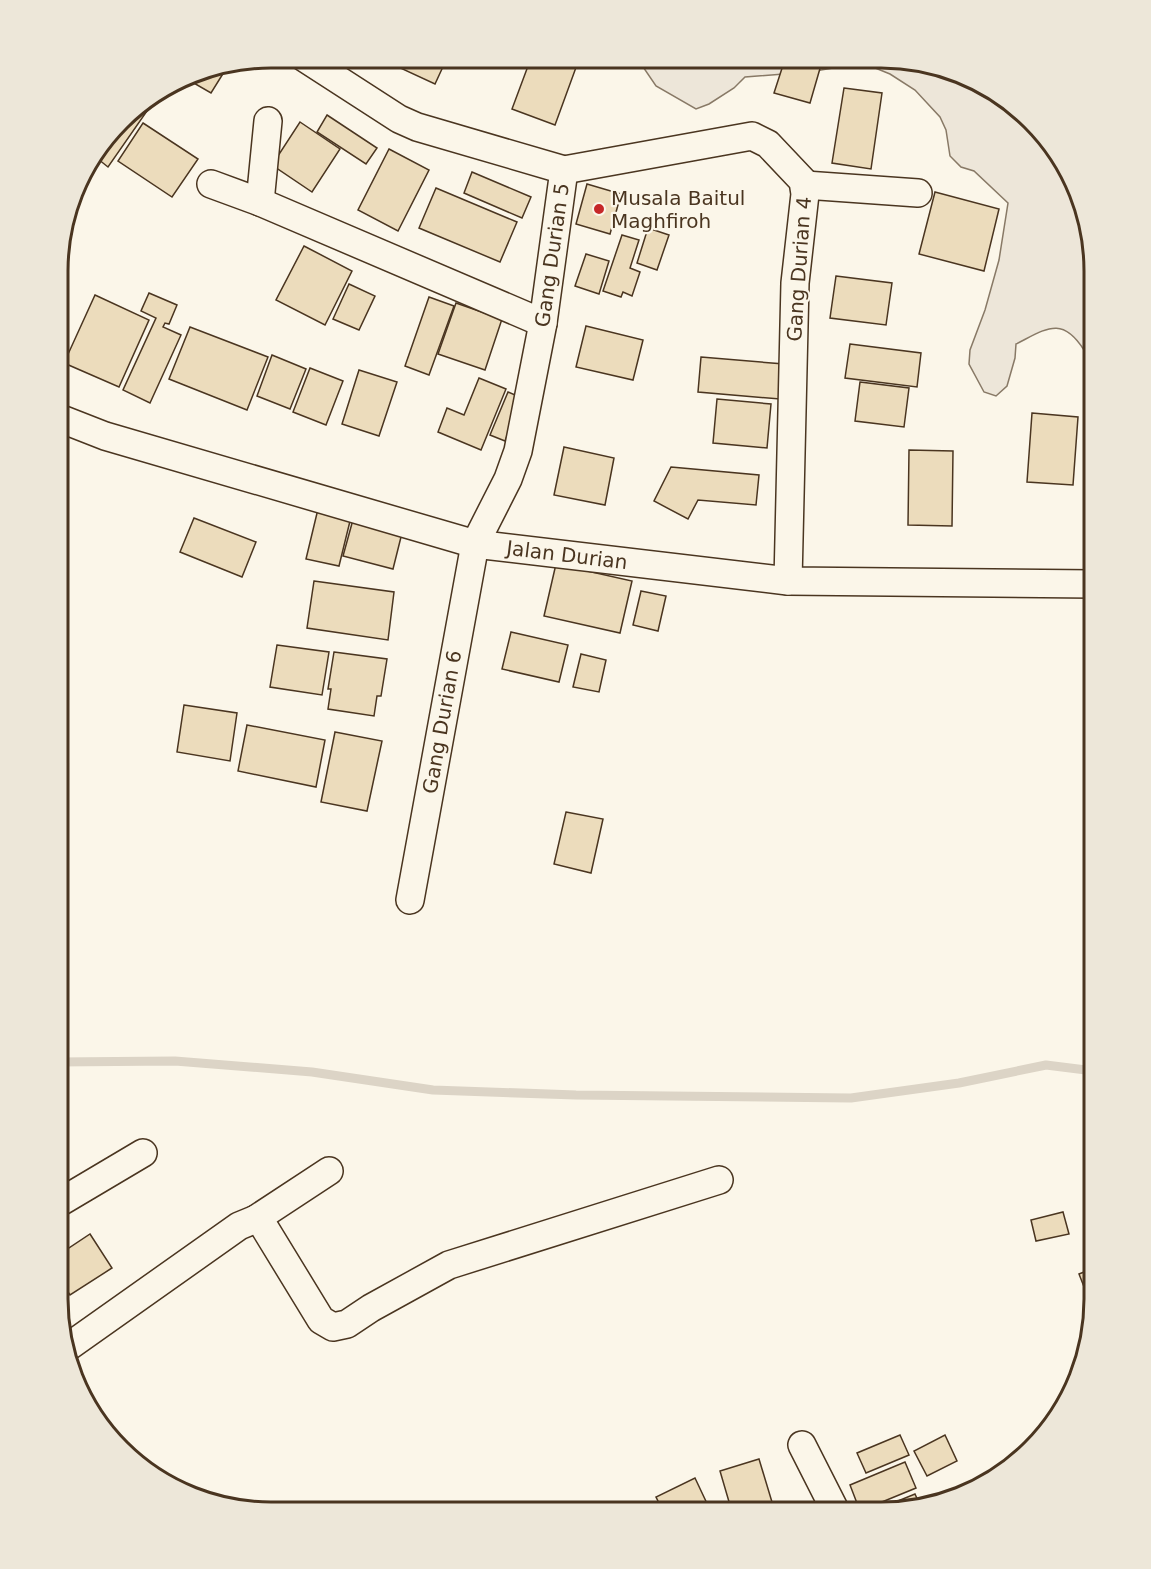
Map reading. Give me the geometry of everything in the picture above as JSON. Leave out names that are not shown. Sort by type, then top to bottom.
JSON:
[{"type":"street","name":"Gang Durian 5","points":[[320,68],[399,119],[417,128],[564,170],[543,323],[518,452],[508,479],[475,544]]},
{"type":"street","points":[[260,202],[268,121]]},
{"type":"street","name":"Gang Durian 4","points":[[564,170],[753,136],[768,144],[803,181],[805,185],[795,283],[788,581]]},
{"type":"street","points":[[211,184],[260,202],[543,323]]},
{"type":"street","points":[[805,185],[918,193]]},
{"type":"street","name":"Jalan Durian","points":[[68,422],[105,435],[475,544],[788,581],[1084,584]]},
{"type":"street","name":"Gang Durian 6","points":[[410,900],[475,544]]},
{"type":"street","points":[[68,1197],[143,1153]]},
{"type":"street","points":[[73,1344],[239,1226],[256,1219],[329,1171]]},
{"type":"street","points":[[256,1219],[263,1225],[321,1320],[333,1327],[347,1324],[371,1308],[449,1265],[719,1180]]},
{"type":"street","points":[[802,1445],[831,1502]]},
{"type":"shaded area","points":[[644,68],[833,68],[745,77],[734,88],[709,104],[696,109],[656,86]]},
{"type":"shaded area","points":[[875,68],[907,69],[933,74],[958,83],[1004,109],[1033,137],[1049,158],[1063,181],[1077,218],[1084,271],[1084,350],[1068,332],[1053,328],[1016,344],[1015,358],[1007,386],[996,396],[984,392],[969,364],[970,350],[985,310],[999,260],[1008,203],[974,171],[961,167],[950,156],[946,130],[940,117],[915,90],[890,74]]},
{"type":"building","points":[[400,68],[442,68],[435,84]]},
{"type":"building","points":[[527,68],[576,68],[555,125],[512,109]]},
{"type":"building","points":[[782,68],[820,68],[810,103],[774,93]]},
{"type":"building","points":[[223,73],[211,93],[193,83]]},
{"type":"building","points":[[844,88],[882,93],[871,169],[832,163]]},
{"type":"building","points":[[147,111],[147,111],[108,167],[100,161],[102,158],[118,137]]},
{"type":"building","points":[[327,115],[377,148],[366,164],[317,132]]},
{"type":"building","points":[[300,122],[340,149],[312,192],[272,165]]},
{"type":"building","points":[[143,123],[198,159],[172,197],[118,161]]},
{"type":"building","points":[[389,149],[429,170],[398,231],[358,210]]},
{"type":"building","points":[[472,172],[531,197],[522,218],[464,193]]},
{"type":"building","name":"Musala Baitul Maghfiroh","points":[[587,184],[621,194],[610,234],[576,224]]},
{"type":"building","points":[[436,188],[517,222],[500,262],[419,228]]},
{"type":"building","points":[[935,192],[999,209],[984,271],[919,254]]},
{"type":"building","points":[[648,228],[669,235],[657,270],[637,263]]},
{"type":"building","points":[[622,235],[639,240],[630,268],[640,272],[632,296],[623,292],[621,297],[603,291]]},
{"type":"building","points":[[304,246],[352,271],[325,325],[276,300]]},
{"type":"building","points":[[586,254],[609,261],[599,294],[575,286]]},
{"type":"building","points":[[836,276],[892,283],[886,325],[830,318]]},
{"type":"building","points":[[349,284],[375,296],[359,330],[333,319]]},
{"type":"building","points":[[149,293],[177,305],[169,324],[165,323],[163,327],[181,335],[150,403],[123,390],[156,318],[141,311]]},
{"type":"building","points":[[95,295],[149,320],[119,387],[68,365],[68,354]]},
{"type":"building","points":[[429,297],[454,306],[429,375],[405,366]]},
{"type":"building","points":[[456,303],[502,319],[485,370],[438,354]]},
{"type":"building","points":[[586,326],[643,340],[633,380],[576,367]]},
{"type":"building","points":[[190,327],[268,357],[247,410],[169,379]]},
{"type":"building","points":[[850,344],[921,353],[917,387],[845,378]]},
{"type":"building","points":[[272,355],[306,369],[290,409],[257,396]]},
{"type":"building","points":[[701,357],[784,364],[780,399],[698,392]]},
{"type":"building","points":[[310,368],[343,381],[326,425],[293,412]]},
{"type":"building","points":[[359,370],[397,382],[379,436],[342,424]]},
{"type":"building","points":[[479,378],[506,389],[481,450],[438,432],[447,408],[464,415]]},
{"type":"building","points":[[860,382],[909,388],[904,427],[855,421]]},
{"type":"building","points":[[508,392],[522,398],[505,441],[490,435]]},
{"type":"building","points":[[717,399],[771,404],[767,448],[713,443]]},
{"type":"building","points":[[1032,413],[1078,417],[1073,485],[1027,482]]},
{"type":"building","points":[[564,447],[614,458],[605,505],[554,495]]},
{"type":"building","points":[[909,450],[953,451],[952,526],[908,525]]},
{"type":"building","points":[[671,467],[759,475],[756,505],[698,500],[688,519],[654,501]]},
{"type":"building","points":[[318,509],[351,517],[339,566],[306,559]]},
{"type":"building","points":[[354,516],[403,529],[393,569],[343,556]]},
{"type":"building","points":[[194,518],[256,542],[242,577],[180,552]]},
{"type":"building","points":[[556,564],[632,581],[620,633],[544,616]]},
{"type":"building","points":[[314,581],[394,592],[388,640],[307,628]]},
{"type":"building","points":[[641,591],[666,596],[658,631],[633,625]]},
{"type":"building","points":[[511,632],[568,645],[559,682],[502,669]]},
{"type":"building","points":[[277,645],[329,652],[322,695],[270,687]]},
{"type":"building","points":[[334,652],[387,659],[381,696],[377,696],[374,716],[328,709],[331,689],[328,689]]},
{"type":"building","points":[[581,654],[606,660],[599,692],[573,687]]},
{"type":"building","points":[[184,705],[237,713],[230,761],[177,752]]},
{"type":"building","points":[[247,725],[325,740],[316,787],[238,771]]},
{"type":"building","points":[[335,732],[382,741],[367,811],[321,802]]},
{"type":"building","points":[[566,812],[603,819],[591,873],[554,864]]},
{"type":"building","points":[[1063,1212],[1069,1234],[1036,1241],[1031,1220]]},
{"type":"building","points":[[90,1234],[112,1268],[70,1295],[68,1292],[68,1249]]},
{"type":"building","points":[[1083,1272],[1083,1284],[1079,1274]]},
{"type":"building","points":[[900,1435],[909,1455],[866,1473],[857,1453]]},
{"type":"building","points":[[945,1435],[957,1461],[927,1476],[914,1451]]},
{"type":"building","points":[[759,1459],[772,1502],[729,1502],[720,1471]]},
{"type":"building","points":[[905,1462],[916,1488],[882,1502],[857,1502],[850,1485]]},
{"type":"building","points":[[695,1478],[706,1502],[658,1502],[656,1497]]},
{"type":"building","points":[[915,1494],[917,1498],[907,1500],[899,1501]]},
{"type":"waterway","points":[[68,1062],[175,1061],[312,1072],[433,1090],[576,1095],[851,1098],[959,1083],[1046,1065],[1083,1070]]},
{"type":"place","name":"Musala Baitul Maghfiroh","points":[[599,209]]}]
